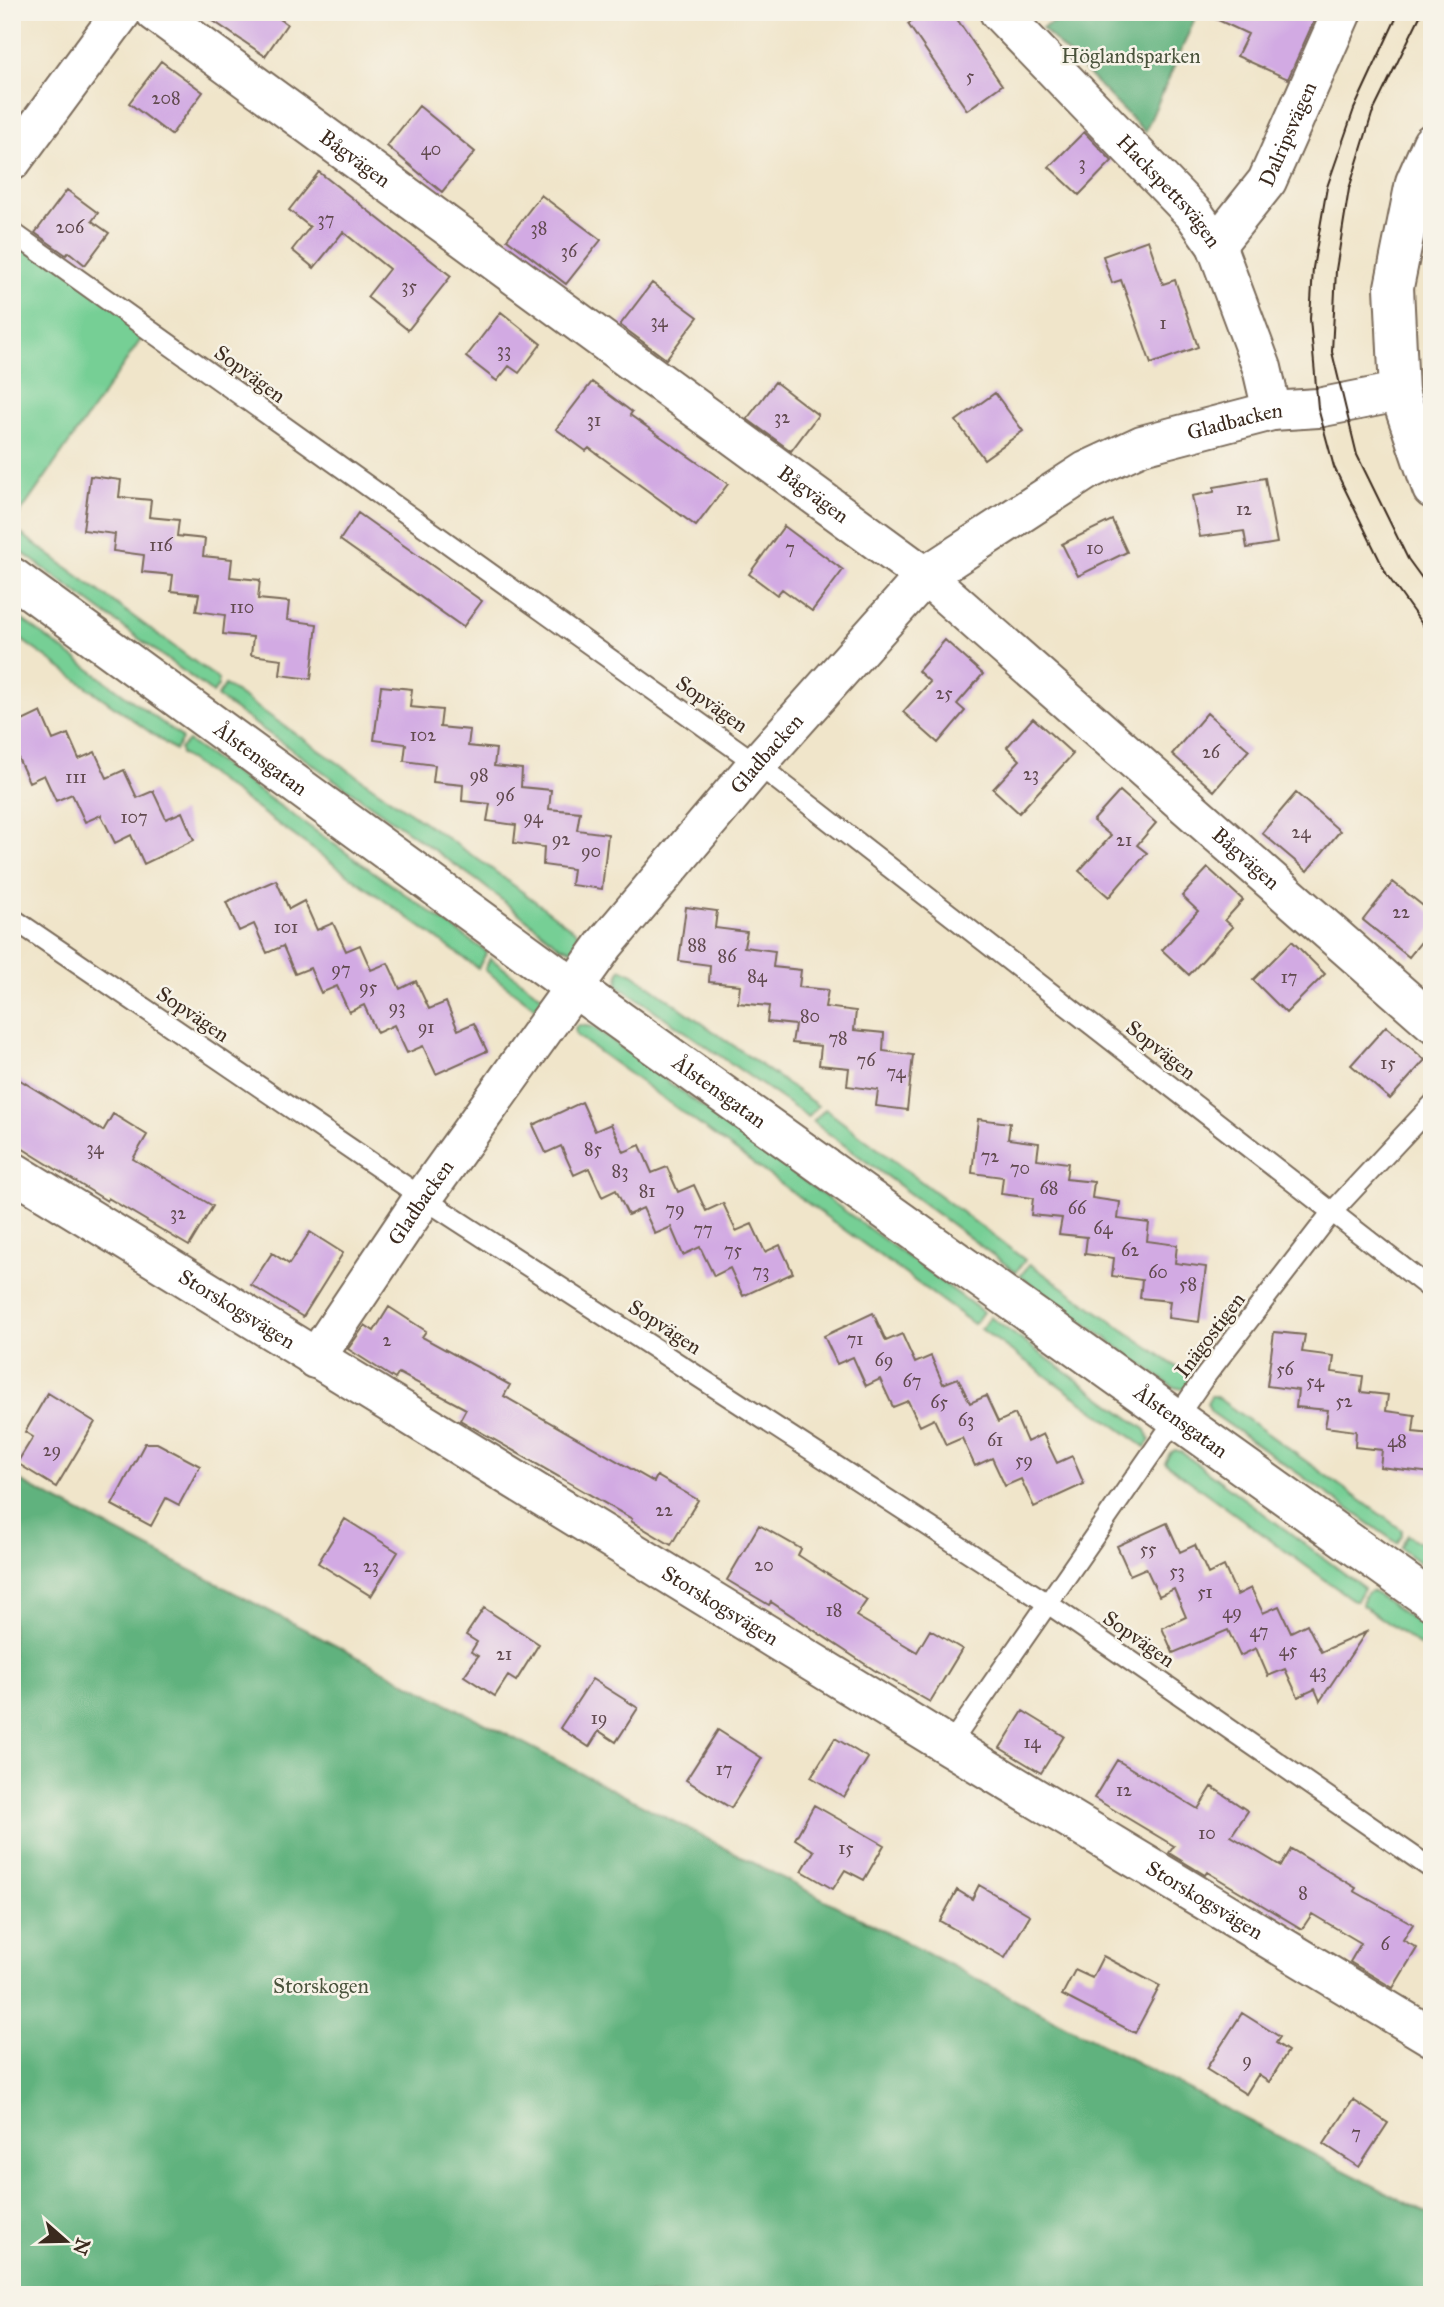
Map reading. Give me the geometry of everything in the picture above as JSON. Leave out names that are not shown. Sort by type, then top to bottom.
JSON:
[{"type":"street","points":[[12,161],[122,12]]},
{"type":"street","name":"Bågvägen","points":[[155,12],[925,576],[1432,1022]]},
{"type":"street","name":"Hackspettsvägen","points":[[999,12],[1194,214],[1216,245],[1262,368],[1272,411]]},
{"type":"street","name":"Dalripsvägen","points":[[1216,245],[1267,181],[1342,12]]},
{"type":"street","points":[[1432,143],[1415,182],[1394,288],[1399,392],[1432,489]]},
{"type":"street","name":"Gladbacken","points":[[315,1359],[423,1198],[605,944],[757,764],[925,576],[1086,471],[1142,445],[1272,411],[1318,408],[1399,392]]},
{"type":"street","name":"Ålstensgatan","points":[[12,577],[573,987],[1432,1601]]},
{"type":"street","name":"Storskogsvägen","points":[[12,1171],[949,1746],[1432,2037]]},
{"type":"lane","name":"Sopvägen","points":[[12,232],[757,764],[1432,1290]]},
{"type":"lane","name":"Sopvägen","points":[[12,918],[423,1198],[1046,1603],[1432,1869]]},
{"type":"lane","name":"Inägostigen","points":[[949,1746],[1176,1418],[1332,1212],[1432,1105]]},
{"type":"green space","name":"Höglandsparken","points":[[1071,12],[1198,12],[1145,132],[1042,28]]},
{"type":"green space","points":[[12,230],[151,325],[12,525]]},
{"type":"green space","points":[[12,527],[218,679],[218,686],[213,693],[12,545]]},
{"type":"green space","points":[[12,612],[180,736],[182,740],[175,750],[12,633]]},
{"type":"green space","points":[[225,685],[489,867],[583,937],[591,947],[581,952],[560,946],[478,881],[217,697]]},
{"type":"green space","points":[[188,741],[487,952],[478,968],[181,754],[180,749]]},
{"type":"green space","points":[[490,958],[544,998],[545,1015],[485,970]]},
{"type":"green space","points":[[622,969],[633,974],[818,1106],[808,1117],[618,985],[619,972]]},
{"type":"green space","points":[[579,1025],[593,1027],[599,1031],[983,1312],[974,1324],[576,1035],[575,1028]]},
{"type":"green space","points":[[825,1109],[1025,1260],[1016,1272],[813,1122]]},
{"type":"green space","points":[[1030,1264],[1192,1378],[1191,1382],[1183,1389],[1173,1387],[1020,1276]]},
{"type":"green space","points":[[990,1317],[1146,1430],[1150,1440],[1145,1447],[981,1329]]},
{"type":"green space","points":[[1211,1396],[1215,1396],[1402,1530],[1402,1536],[1397,1543],[1211,1412],[1207,1403]]},
{"type":"green space","points":[[1175,1450],[1364,1588],[1357,1600],[1353,1600],[1165,1463],[1170,1453]]},
{"type":"green space","name":"Storskogen","points":[[12,1477],[1432,2216],[1432,2295],[12,2295]]},
{"type":"green space","points":[[1408,1535],[1432,1551],[1432,1572],[1400,1548]]},
{"type":"green space","points":[[1372,1591],[1432,1633],[1432,1654],[1362,1605],[1365,1596]]},
{"type":"building","points":[[200,12],[270,12],[287,24],[265,56]]},
{"type":"building","points":[[926,12],[952,12],[1002,85],[967,110],[908,24]]},
{"type":"building","points":[[1201,12],[1318,12],[1288,79],[1237,56],[1248,34]]},
{"type":"building","points":[[161,61],[203,92],[171,135],[129,103]]},
{"type":"building","points":[[419,106],[475,152],[442,192],[387,146]]},
{"type":"building","points":[[1084,132],[1112,161],[1079,195],[1049,167]]},
{"type":"building","points":[[319,172],[451,276],[408,330],[367,297],[389,269],[343,232],[314,268],[292,250],[310,227],[289,210]]},
{"type":"building","points":[[67,190],[98,213],[92,221],[109,233],[85,265],[69,252],[66,255],[35,233]]},
{"type":"building","points":[[541,195],[601,240],[566,284],[507,239]]},
{"type":"building","points":[[1148,240],[1163,284],[1175,280],[1198,347],[1151,364],[1121,280],[1112,283],[1103,256]]},
{"type":"building","points":[[652,283],[698,317],[666,359],[620,325]]},
{"type":"building","points":[[501,312],[541,344],[519,373],[509,366],[497,381],[466,357]]},
{"type":"building","points":[[592,382],[632,412],[630,415],[728,484],[696,526],[589,448],[586,451],[556,429]]},
{"type":"building","points":[[775,382],[818,415],[791,451],[747,419]]},
{"type":"building","points":[[995,393],[1023,431],[984,459],[956,421]]},
{"type":"building","points":[[90,476],[121,480],[119,497],[151,500],[149,517],[179,520],[177,536],[205,539],[203,556],[232,559],[230,577],[260,580],[258,599],[289,602],[287,620],[317,624],[311,679],[280,675],[282,659],[251,655],[253,637],[223,634],[225,615],[196,611],[199,594],[171,591],[173,575],[142,572],[144,555],[113,551],[115,534],[83,530]]},
{"type":"building","points":[[1265,478],[1277,543],[1247,548],[1244,531],[1200,537],[1192,496],[1214,492],[1214,487]]},
{"type":"building","points":[[358,513],[482,601],[463,627],[340,540]]},
{"type":"building","points":[[1112,520],[1127,552],[1078,576],[1062,544]]},
{"type":"building","points":[[784,526],[843,570],[812,611],[782,589],[777,595],[749,574]]},
{"type":"building","points":[[945,640],[983,674],[957,704],[965,711],[938,743],[903,712],[930,682],[918,671]]},
{"type":"building","points":[[381,686],[412,689],[410,707],[442,710],[440,727],[470,730],[468,746],[496,749],[494,766],[522,769],[521,787],[551,790],[549,809],[580,812],[577,830],[608,834],[602,889],[571,885],[573,869],[543,865],[544,847],[514,843],[516,825],[487,821],[490,804],[462,801],[463,785],[433,782],[435,765],[404,761],[406,744],[374,740]]},
{"type":"building","points":[[41,712],[53,740],[68,734],[79,759],[95,752],[107,778],[124,770],[137,798],[153,791],[166,819],[182,812],[194,840],[144,864],[131,835],[115,843],[101,815],[85,822],[72,794],[56,801],[44,775],[29,782],[12,745],[12,726]]},
{"type":"building","points":[[1207,713],[1249,750],[1214,791],[1172,754]]},
{"type":"building","points":[[1033,718],[1073,754],[1019,813],[993,789],[1020,760],[1007,747]]},
{"type":"building","points":[[1120,791],[1156,823],[1137,845],[1147,853],[1109,897],[1079,871],[1111,836],[1093,821]]},
{"type":"building","points":[[1296,793],[1340,831],[1307,871],[1262,833]]},
{"type":"building","points":[[1208,868],[1243,900],[1225,920],[1233,927],[1189,975],[1162,950],[1198,911],[1182,896]]},
{"type":"building","points":[[276,880],[289,909],[304,901],[317,930],[333,923],[346,951],[360,945],[371,970],[388,963],[400,989],[416,981],[429,1009],[446,1002],[458,1030],[474,1023],[487,1051],[436,1074],[423,1046],[407,1053],[394,1025],[377,1033],[364,1005],[349,1012],[337,986],[321,993],[310,968],[295,974],[283,946],[267,953],[254,924],[239,931],[226,902]]},
{"type":"building","points":[[1393,882],[1432,913],[1432,928],[1409,957],[1363,920]]},
{"type":"building","points":[[686,907],[717,911],[715,928],[747,932],[744,947],[775,951],[773,967],[801,970],[799,987],[828,990],[825,1007],[856,1011],[854,1030],[884,1033],[883,1051],[913,1055],[907,1110],[876,1106],[878,1090],[847,1086],[849,1068],[819,1065],[821,1046],[792,1043],[795,1025],[767,1022],[769,1006],[738,1003],[740,985],[709,982],[710,965],[679,961]]},
{"type":"building","points":[[1292,941],[1325,974],[1286,1013],[1253,980]]},
{"type":"building","points":[[1386,1026],[1425,1060],[1390,1099],[1351,1065]]},
{"type":"building","points":[[12,1075],[103,1131],[113,1114],[147,1135],[133,1159],[213,1206],[189,1246],[108,1198],[107,1201],[12,1142]]},
{"type":"building","points":[[582,1102],[595,1131],[611,1124],[624,1152],[640,1145],[652,1173],[667,1167],[678,1192],[694,1185],[706,1211],[723,1203],[736,1231],[752,1224],[765,1252],[780,1245],[793,1273],[743,1296],[730,1268],[714,1276],[700,1247],[683,1255],[671,1227],[655,1234],[643,1208],[628,1215],[616,1190],[602,1197],[589,1168],[574,1175],[561,1146],[546,1153],[533,1125]]},
{"type":"building","points":[[978,1119],[1010,1123],[1008,1139],[1039,1143],[1037,1159],[1068,1163],[1066,1179],[1094,1182],[1092,1198],[1120,1202],[1118,1219],[1149,1223],[1147,1241],[1177,1245],[1175,1263],[1206,1267],[1199,1322],[1168,1318],[1170,1301],[1140,1298],[1142,1280],[1112,1276],[1114,1258],[1085,1254],[1087,1237],[1059,1234],[1062,1218],[1031,1215],[1033,1198],[1001,1194],[1003,1177],[972,1173]]},
{"type":"building","points":[[310,1232],[343,1253],[303,1317],[251,1285],[272,1253],[289,1264]]},
{"type":"building","points":[[389,1307],[426,1331],[422,1337],[510,1385],[504,1396],[654,1482],[657,1476],[698,1500],[671,1545],[631,1521],[632,1519],[460,1420],[466,1409],[399,1373],[395,1379],[348,1349],[365,1325],[374,1331]]},
{"type":"building","points":[[873,1313],[886,1341],[902,1334],[915,1363],[931,1356],[943,1384],[958,1378],[970,1403],[986,1396],[998,1422],[1015,1414],[1027,1442],[1043,1434],[1057,1463],[1072,1456],[1084,1484],[1034,1507],[1021,1479],[1005,1486],[992,1458],[975,1466],[962,1438],[946,1445],[934,1419],[920,1426],[908,1401],[893,1407],[880,1379],[866,1386],[853,1357],[837,1364],[824,1336]]},
{"type":"building","points":[[1274,1332],[1305,1335],[1302,1352],[1334,1356],[1332,1372],[1363,1376],[1361,1392],[1388,1395],[1386,1411],[1415,1415],[1413,1432],[1432,1434],[1432,1473],[1380,1467],[1382,1450],[1355,1447],[1356,1431],[1325,1427],[1328,1410],[1296,1407],[1298,1390],[1267,1386]]},
{"type":"building","points":[[48,1393],[95,1422],[56,1487],[17,1463],[33,1437],[25,1432]]},
{"type":"building","points":[[145,1443],[157,1443],[200,1466],[179,1505],[166,1498],[151,1526],[112,1505]]},
{"type":"building","points":[[345,1519],[398,1552],[371,1596],[318,1563]]},
{"type":"building","points":[[1167,1523],[1180,1552],[1195,1545],[1208,1574],[1224,1566],[1237,1595],[1251,1588],[1263,1613],[1279,1606],[1291,1632],[1307,1624],[1321,1652],[1366,1632],[1320,1701],[1315,1689],[1298,1697],[1285,1669],[1268,1676],[1256,1648],[1240,1656],[1228,1630],[1173,1653],[1162,1628],[1186,1617],[1174,1589],[1159,1596],[1146,1568],[1130,1575],[1117,1546]]},
{"type":"building","points":[[759,1525],[801,1549],[798,1555],[867,1600],[856,1616],[917,1652],[930,1630],[962,1649],[930,1702],[874,1670],[771,1602],[769,1605],[727,1580]]},
{"type":"building","points":[[484,1608],[539,1644],[516,1681],[508,1676],[495,1696],[464,1676],[478,1656],[471,1652],[477,1642],[466,1635]]},
{"type":"building","points":[[592,1679],[638,1708],[616,1742],[599,1731],[589,1747],[560,1728]]},
{"type":"building","points":[[1023,1711],[1064,1736],[1041,1773],[1000,1748]]},
{"type":"building","points":[[718,1730],[762,1758],[731,1808],[686,1780]]},
{"type":"building","points":[[835,1738],[868,1758],[844,1797],[811,1777]]},
{"type":"building","points":[[1117,1760],[1198,1809],[1212,1787],[1248,1811],[1231,1836],[1281,1866],[1291,1849],[1356,1888],[1354,1891],[1413,1924],[1403,1940],[1417,1948],[1393,1988],[1350,1962],[1361,1943],[1312,1914],[1302,1929],[1207,1872],[1205,1875],[1169,1853],[1174,1846],[1094,1798]]},
{"type":"building","points":[[814,1805],[884,1845],[864,1880],[845,1870],[833,1889],[802,1871],[814,1851],[795,1839]]},
{"type":"building","points":[[979,1885],[1030,1915],[1005,1958],[940,1921],[957,1890],[972,1899]]},
{"type":"building","points":[[1103,1956],[1160,1986],[1135,2033],[1062,1995],[1075,1970],[1092,1978]]},
{"type":"building","points":[[1242,2013],[1280,2037],[1276,2043],[1288,2051],[1269,2082],[1258,2075],[1246,2094],[1206,2069]]},
{"type":"building","points":[[1353,2100],[1388,2123],[1359,2167],[1324,2144]]},
{"type":"tram line","points":[[1399,12],[1354,109],[1327,187],[1313,268],[1310,319],[1318,408],[1334,467],[1387,575],[1432,638]]},
{"type":"tram line","points":[[1422,12],[1372,114],[1349,189],[1336,270],[1332,352],[1357,455],[1408,559],[1432,592]]}]
